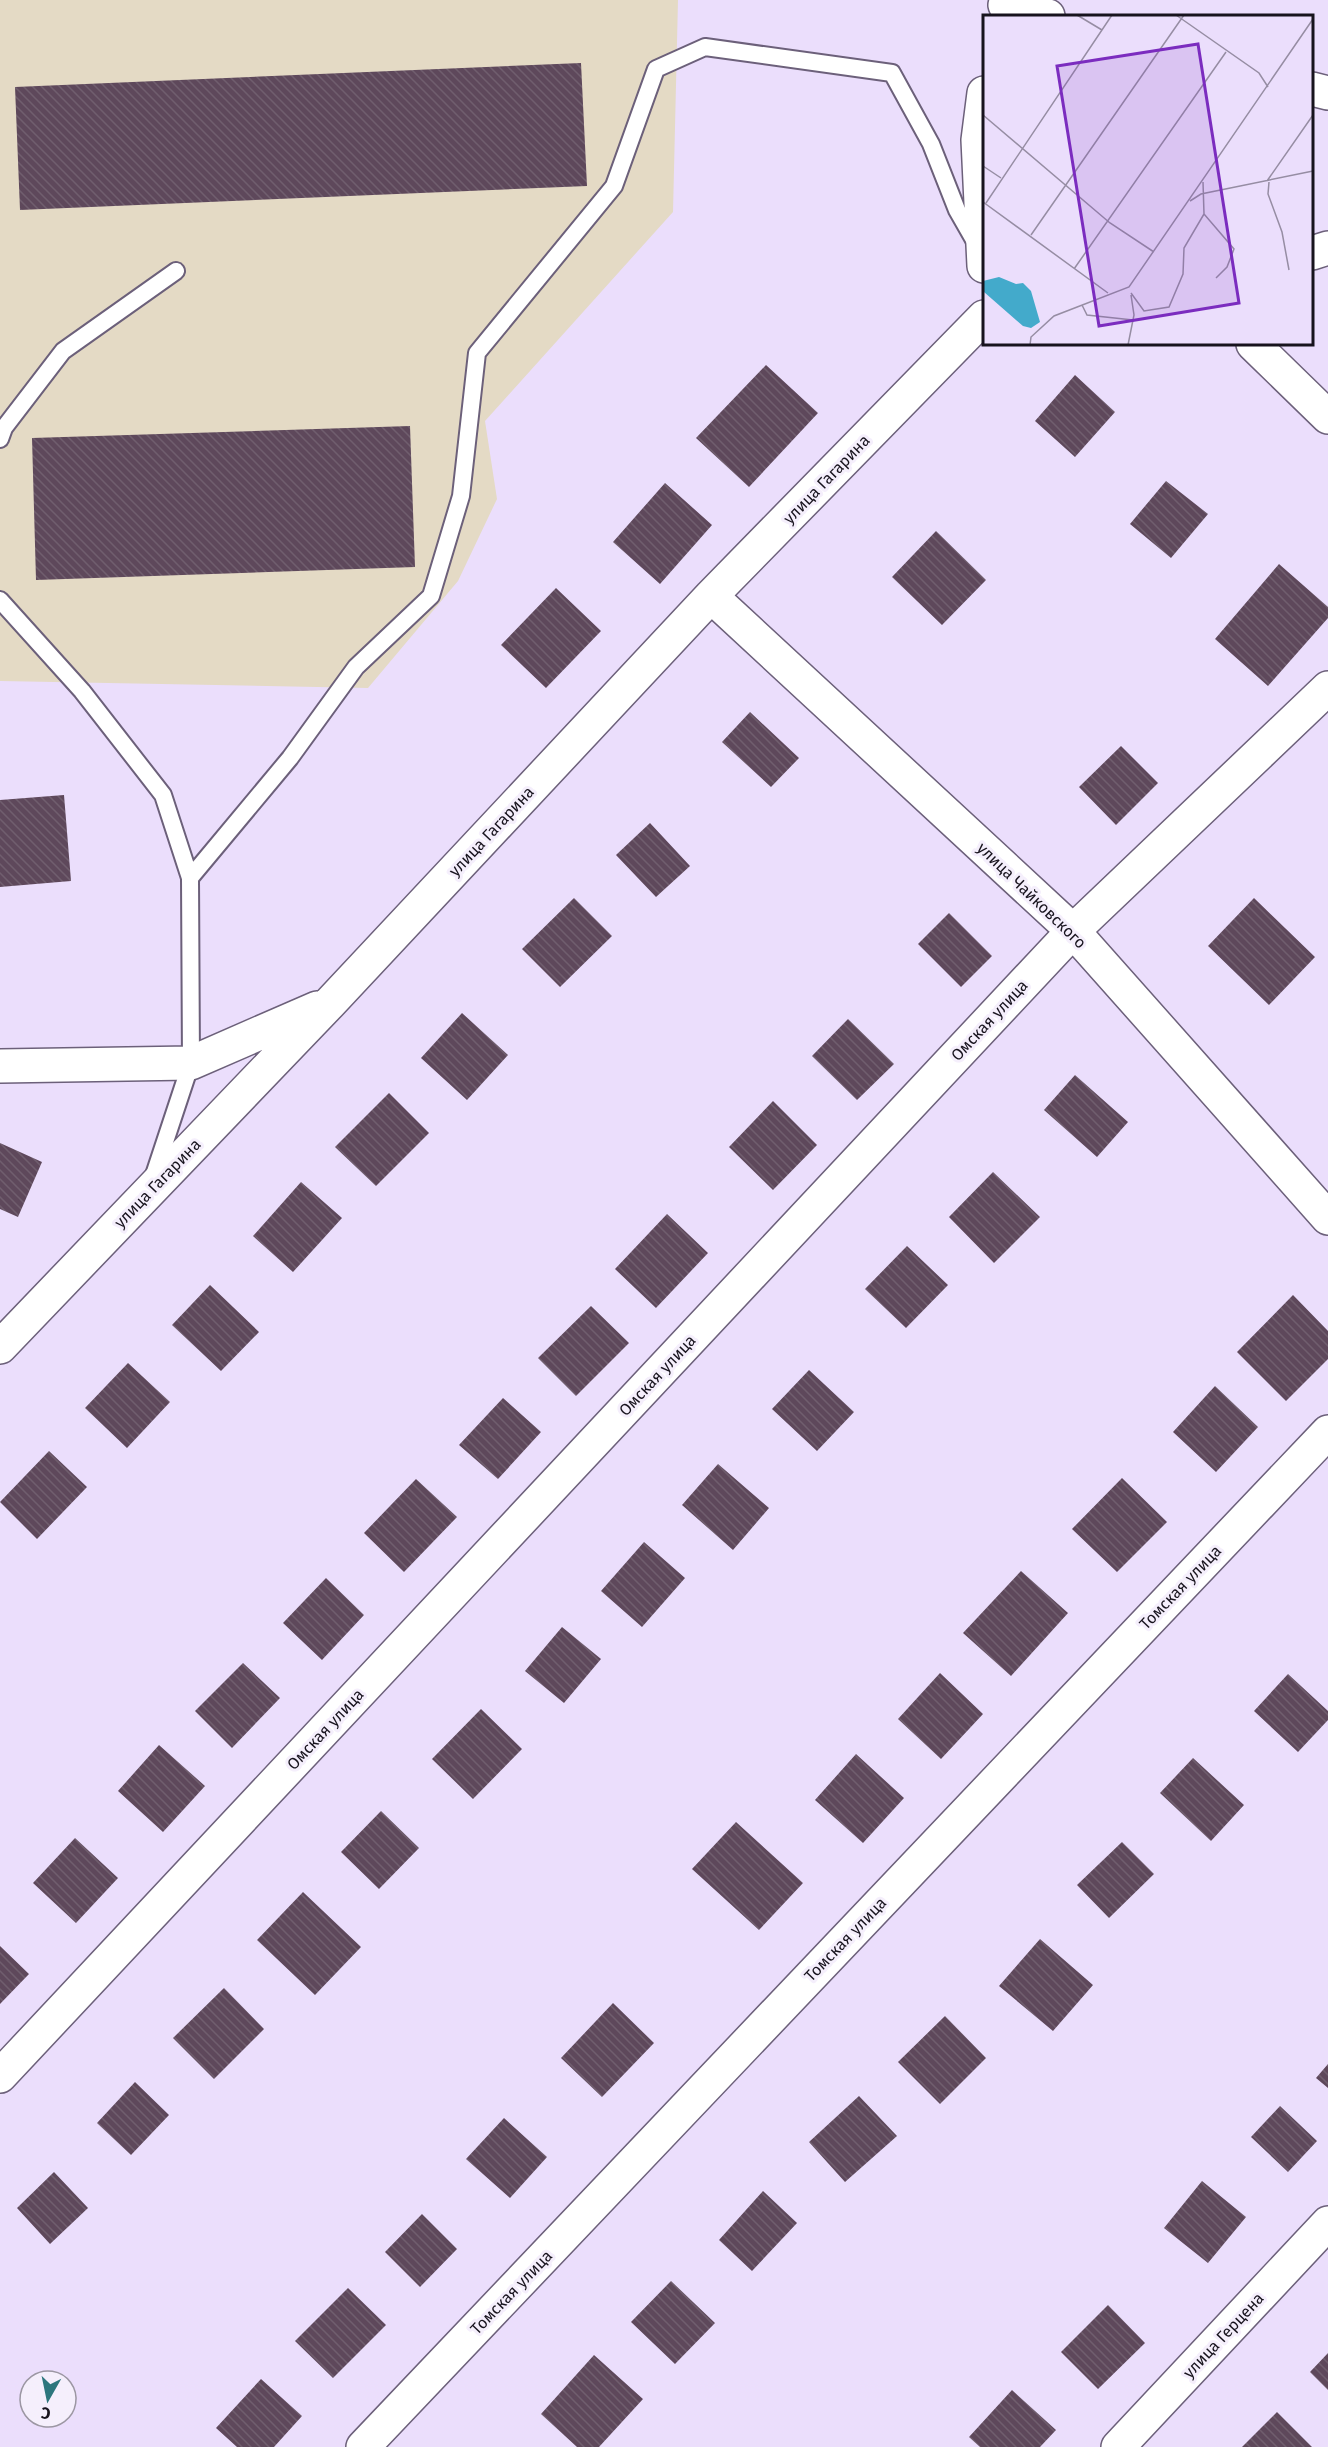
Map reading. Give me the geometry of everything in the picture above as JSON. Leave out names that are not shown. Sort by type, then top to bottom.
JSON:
[{"type":"street","points":[[1004,7],[1043,15]]},
{"type":"street","points":[[1313,89],[1328,93]]},
{"type":"street","points":[[983,101],[978,140],[983,241]]},
{"type":"street","points":[[1313,252],[1328,248]]},
{"type":"street","name":"улица Гагарина","points":[[0,1347],[330,1003],[711,596],[983,318]]},
{"type":"street","points":[[1254,345],[1328,417]]},
{"type":"street","name":"улица Чайковского","points":[[711,596],[1073,932],[1328,1218]]},
{"type":"street","name":"Омская улица","points":[[0,2076],[1073,932],[1328,688]]},
{"type":"street","points":[[0,1066],[191,1063],[330,1003]]},
{"type":"street","name":"Томская улица","points":[[363,2447],[1328,1432]]},
{"type":"street","name":"улица Герцена","points":[[1118,2447],[1328,2223]]},
{"type":"lane","points":[[190,878],[290,758],[356,667],[431,596],[461,496],[477,353],[614,186],[656,69],[705,47],[892,73],[931,144],[957,210],[983,259]]},
{"type":"lane","points":[[0,439],[4,428],[63,351],[176,271]]},
{"type":"lane","points":[[0,600],[82,691],[163,795],[190,878],[191,1063],[147,1193]]},
{"type":"shaded area","points":[[0,0],[678,0],[673,212],[485,421],[497,499],[458,581],[368,688],[0,681]]},
{"type":"building","points":[[581,63],[587,186],[20,210],[15,87]]},
{"type":"building","points":[[766,365],[818,413],[749,487],[696,438]]},
{"type":"building","points":[[1075,375],[1115,412],[1075,457],[1035,421]]},
{"type":"building","points":[[410,426],[415,567],[36,580],[32,438]]},
{"type":"building","points":[[1166,481],[1208,514],[1171,558],[1130,524]]},
{"type":"building","points":[[665,483],[712,525],[660,584],[613,542]]},
{"type":"building","points":[[936,531],[986,580],[942,625],[892,577]]},
{"type":"building","points":[[1279,564],[1328,607],[1328,618],[1268,686],[1215,639]]},
{"type":"building","points":[[556,588],[601,631],[546,688],[501,645]]},
{"type":"building","points":[[750,712],[799,758],[771,787],[722,742]]},
{"type":"building","points":[[1121,746],[1158,783],[1116,825],[1079,787]]},
{"type":"building","points":[[64,795],[71,881],[0,887],[0,800]]},
{"type":"building","points":[[650,823],[690,866],[656,897],[616,855]]},
{"type":"building","points":[[574,898],[612,936],[560,987],[522,949]]},
{"type":"building","points":[[1254,898],[1315,957],[1269,1005],[1208,946]]},
{"type":"building","points":[[949,913],[992,956],[961,987],[918,944]]},
{"type":"building","points":[[462,1013],[508,1055],[467,1100],[421,1058]]},
{"type":"building","points":[[848,1019],[894,1064],[857,1100],[812,1056]]},
{"type":"building","points":[[1075,1075],[1128,1122],[1097,1157],[1044,1110]]},
{"type":"building","points":[[389,1093],[429,1133],[376,1186],[335,1147]]},
{"type":"building","points":[[773,1101],[817,1145],[773,1190],[729,1147]]},
{"type":"building","points":[[0,1143],[42,1162],[18,1217],[0,1209]]},
{"type":"building","points":[[993,1172],[1040,1217],[994,1263],[949,1217]]},
{"type":"building","points":[[301,1182],[342,1218],[293,1272],[253,1236]]},
{"type":"building","points":[[667,1214],[708,1253],[656,1308],[615,1269]]},
{"type":"building","points":[[907,1246],[948,1285],[906,1328],[865,1289]]},
{"type":"building","points":[[210,1285],[259,1332],[221,1371],[172,1325]]},
{"type":"building","points":[[1293,1295],[1328,1331],[1328,1359],[1286,1401],[1237,1352]]},
{"type":"building","points":[[591,1306],[629,1343],[576,1396],[538,1358]]},
{"type":"building","points":[[128,1363],[170,1402],[127,1448],[85,1408]]},
{"type":"building","points":[[809,1370],[854,1412],[817,1451],[772,1409]]},
{"type":"building","points":[[1215,1386],[1258,1427],[1216,1472],[1173,1432]]},
{"type":"building","points":[[503,1398],[541,1432],[498,1479],[459,1445]]},
{"type":"building","points":[[49,1451],[87,1487],[37,1539],[0,1502]]},
{"type":"building","points":[[718,1464],[769,1508],[733,1550],[682,1505]]},
{"type":"building","points":[[1122,1478],[1167,1522],[1117,1572],[1072,1529]]},
{"type":"building","points":[[416,1479],[457,1517],[404,1572],[364,1533]]},
{"type":"building","points":[[644,1542],[685,1578],[642,1627],[601,1591]]},
{"type":"building","points":[[1021,1571],[1068,1613],[1011,1676],[963,1633]]},
{"type":"building","points":[[326,1578],[364,1615],[322,1660],[283,1623]]},
{"type":"building","points":[[562,1627],[601,1659],[564,1703],[525,1671]]},
{"type":"building","points":[[243,1663],[280,1698],[232,1748],[195,1711]]},
{"type":"building","points":[[940,1673],[983,1714],[941,1759],[898,1719]]},
{"type":"building","points":[[1288,1674],[1328,1711],[1328,1720],[1298,1752],[1254,1711]]},
{"type":"building","points":[[481,1709],[522,1749],[473,1799],[432,1759]]},
{"type":"building","points":[[159,1745],[205,1786],[163,1832],[118,1791]]},
{"type":"building","points":[[856,1754],[904,1798],[863,1843],[815,1800]]},
{"type":"building","points":[[1193,1758],[1244,1805],[1211,1841],[1160,1793]]},
{"type":"building","points":[[381,1811],[419,1848],[379,1889],[341,1852]]},
{"type":"building","points":[[736,1822],[803,1883],[759,1930],[692,1869]]},
{"type":"building","points":[[75,1838],[118,1878],[76,1923],[33,1883]]},
{"type":"building","points":[[1122,1842],[1154,1874],[1109,1918],[1077,1885]]},
{"type":"building","points":[[303,1892],[361,1947],[315,1995],[257,1940]]},
{"type":"building","points":[[1040,1939],[1093,1985],[1053,2031],[999,1986]]},
{"type":"building","points":[[0,1946],[29,1974],[0,2004]]},
{"type":"building","points":[[224,1988],[264,2029],[214,2079],[173,2038]]},
{"type":"building","points":[[613,2003],[654,2043],[602,2097],[561,2058]]},
{"type":"building","points":[[945,2016],[986,2058],[940,2104],[898,2062]]},
{"type":"building","points":[[1328,2064],[1328,2088],[1316,2078]]},
{"type":"building","points":[[135,2082],[169,2115],[131,2155],[97,2123]]},
{"type":"building","points":[[859,2096],[897,2136],[845,2182],[809,2142]]},
{"type":"building","points":[[1280,2106],[1317,2141],[1288,2172],[1251,2137]]},
{"type":"building","points":[[504,2118],[547,2157],[510,2198],[466,2159]]},
{"type":"building","points":[[54,2172],[88,2208],[50,2244],[17,2208]]},
{"type":"building","points":[[1202,2181],[1246,2217],[1208,2263],[1164,2228]]},
{"type":"building","points":[[763,2191],[797,2223],[752,2271],[719,2240]]},
{"type":"building","points":[[422,2214],[457,2249],[420,2287],[385,2252]]},
{"type":"building","points":[[671,2281],[715,2323],[675,2364],[631,2322]]},
{"type":"building","points":[[348,2288],[386,2325],[333,2378],[295,2341]]},
{"type":"building","points":[[1108,2305],[1145,2343],[1098,2389],[1061,2352]]},
{"type":"building","points":[[1328,2353],[1328,2390],[1310,2372]]},
{"type":"building","points":[[594,2355],[643,2399],[599,2447],[577,2447],[541,2414]]},
{"type":"building","points":[[261,2379],[302,2416],[274,2447],[237,2447],[216,2428]]},
{"type":"building","points":[[1012,2390],[1056,2430],[1040,2447],[980,2447],[969,2437]]},
{"type":"building","points":[[1277,2412],[1312,2447],[1242,2447]]}]
